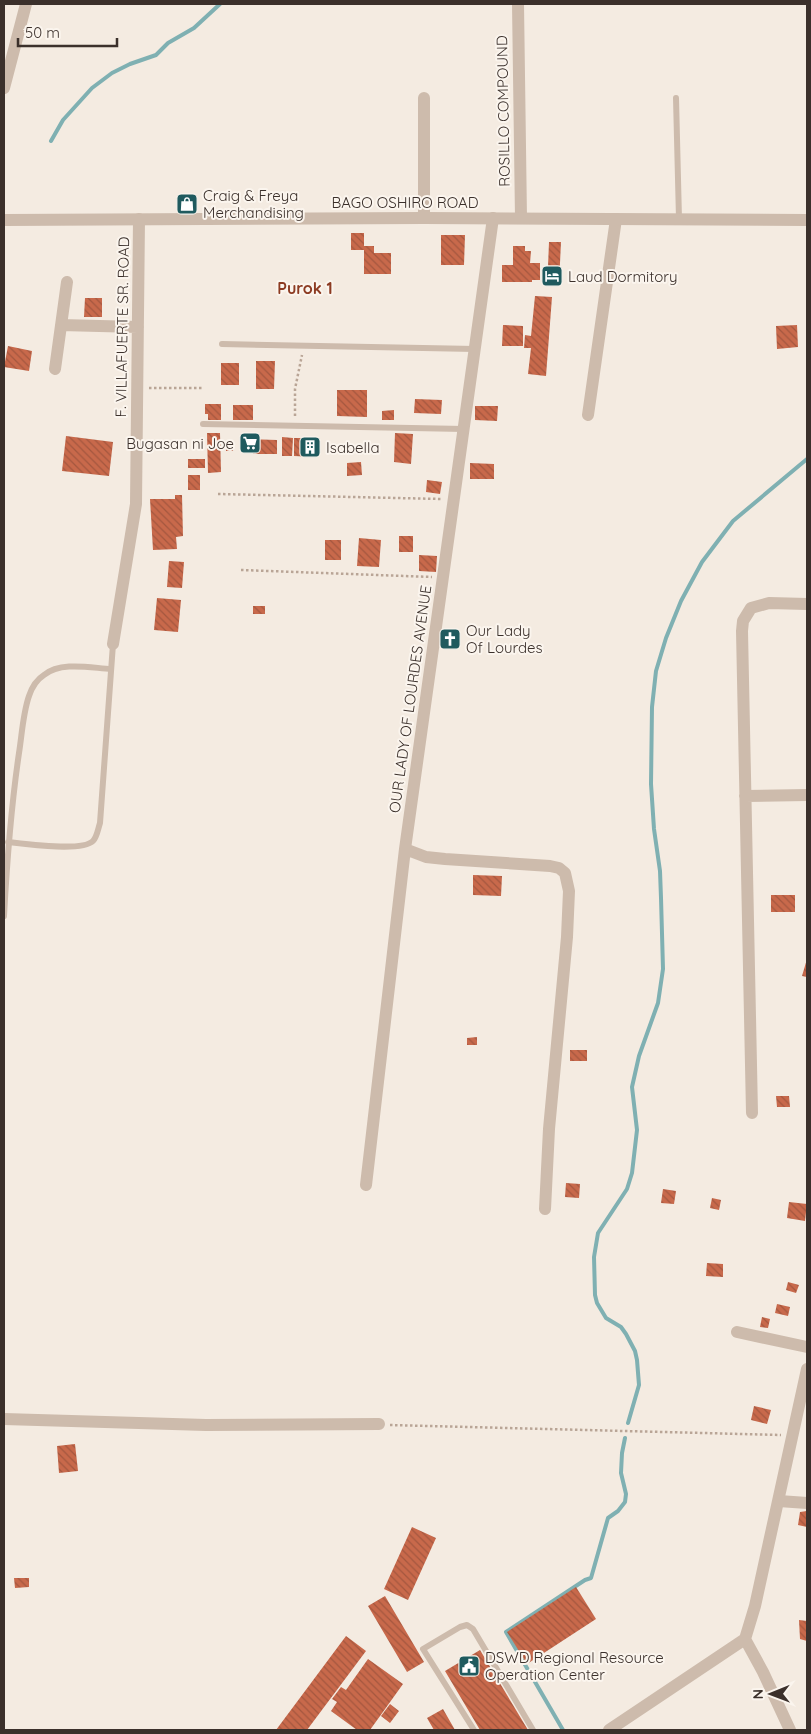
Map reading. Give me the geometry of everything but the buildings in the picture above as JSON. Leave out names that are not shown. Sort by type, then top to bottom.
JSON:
[{"type":"street","points":[[4,88],[26,4]]},
{"type":"street","name":"ROSILLO COMPOUND","points":[[518,4],[521,218]]},
{"type":"street","points":[[424,98],[424,218]]},
{"type":"street","name":"OUR LADY OF LOURDES AVENUE","points":[[366,1185],[405,849],[493,218]]},
{"type":"street","name":"BAGO OSHIRO ROAD","points":[[4,220],[521,218],[807,220]]},
{"type":"street","name":"F. VILLAFUERTE SR. ROAD","points":[[114,644],[136,504],[139,219]]},
{"type":"street","points":[[588,415],[616,219]]},
{"type":"street","points":[[55,369],[67,282]]},
{"type":"street","points":[[61,325],[138,327]]},
{"type":"street","points":[[752,1113],[743,621],[751,608],[760,605],[807,604]]},
{"type":"street","points":[[745,796],[807,795]]},
{"type":"street","points":[[405,849],[415,854],[439,858],[550,866],[559,868],[565,873],[569,882],[567,937],[550,1119],[545,1209]]},
{"type":"street","points":[[737,1332],[807,1348]]},
{"type":"street","points":[[610,1730],[745,1639],[755,1606],[807,1369]]},
{"type":"street","points":[[4,1419],[206,1425],[379,1424]]},
{"type":"street","points":[[779,1501],[807,1503]]},
{"type":"street","points":[[745,1639],[763,1672],[790,1730]]},
{"type":"lane","points":[[676,98],[679,219]]},
{"type":"lane","points":[[222,344],[475,349]]},
{"type":"lane","points":[[203,424],[464,429]]},
{"type":"lane","points":[[8,842],[73,847],[86,845],[93,841],[97,834],[100,823],[114,644]]},
{"type":"lane","points":[[4,916],[8,842],[23,728],[28,698],[34,684],[46,673],[56,669],[67,667],[111,669]]},
{"type":"lane","points":[[474,1730],[423,1649],[460,1627],[467,1625],[473,1629],[533,1730]]},
{"type":"path","points":[[296,426],[295,389],[305,346]]},
{"type":"path","points":[[138,388],[203,388]]},
{"type":"path","points":[[218,494],[454,500]]},
{"type":"path","points":[[241,570],[443,577]]},
{"type":"path","points":[[379,1424],[793,1435]]},
{"type":"waterway","points":[[51,141],[63,120],[92,88],[112,73],[130,64],[156,55],[168,43],[194,28],[220,4]]},
{"type":"waterway","points":[[628,1423],[639,1385],[637,1360],[635,1351],[626,1334],[621,1327],[606,1318],[597,1303],[594,1257],[598,1233],[627,1189],[632,1173],[637,1130],[632,1087],[639,1056],[658,1003],[663,969],[660,871],[654,829],[651,784],[652,707],[656,671],[666,638],[681,601],[702,562],[733,521],[807,459]]},
{"type":"waterway","points":[[563,1730],[506,1632],[585,1580],[591,1578],[608,1518],[618,1511],[625,1502],[626,1494],[621,1473],[625,1438]]},
{"type":"place","name":"Craig & Freya Merchandising","points":[[187,204]]},
{"type":"place","name":"Laud Dormitory","points":[[552,276]]},
{"type":"place","name":"Bugasan ni Joe","points":[[250,443]]},
{"type":"place","name":"Isabella","points":[[310,447]]},
{"type":"place","name":"Our Lady Of Lourdes","points":[[450,639]]},
{"type":"place","name":"DSWD Regional Resource Operation Center","points":[[469,1666]]},
{"type":"district","name":"Purok 1","points":[[305,288]]}]
